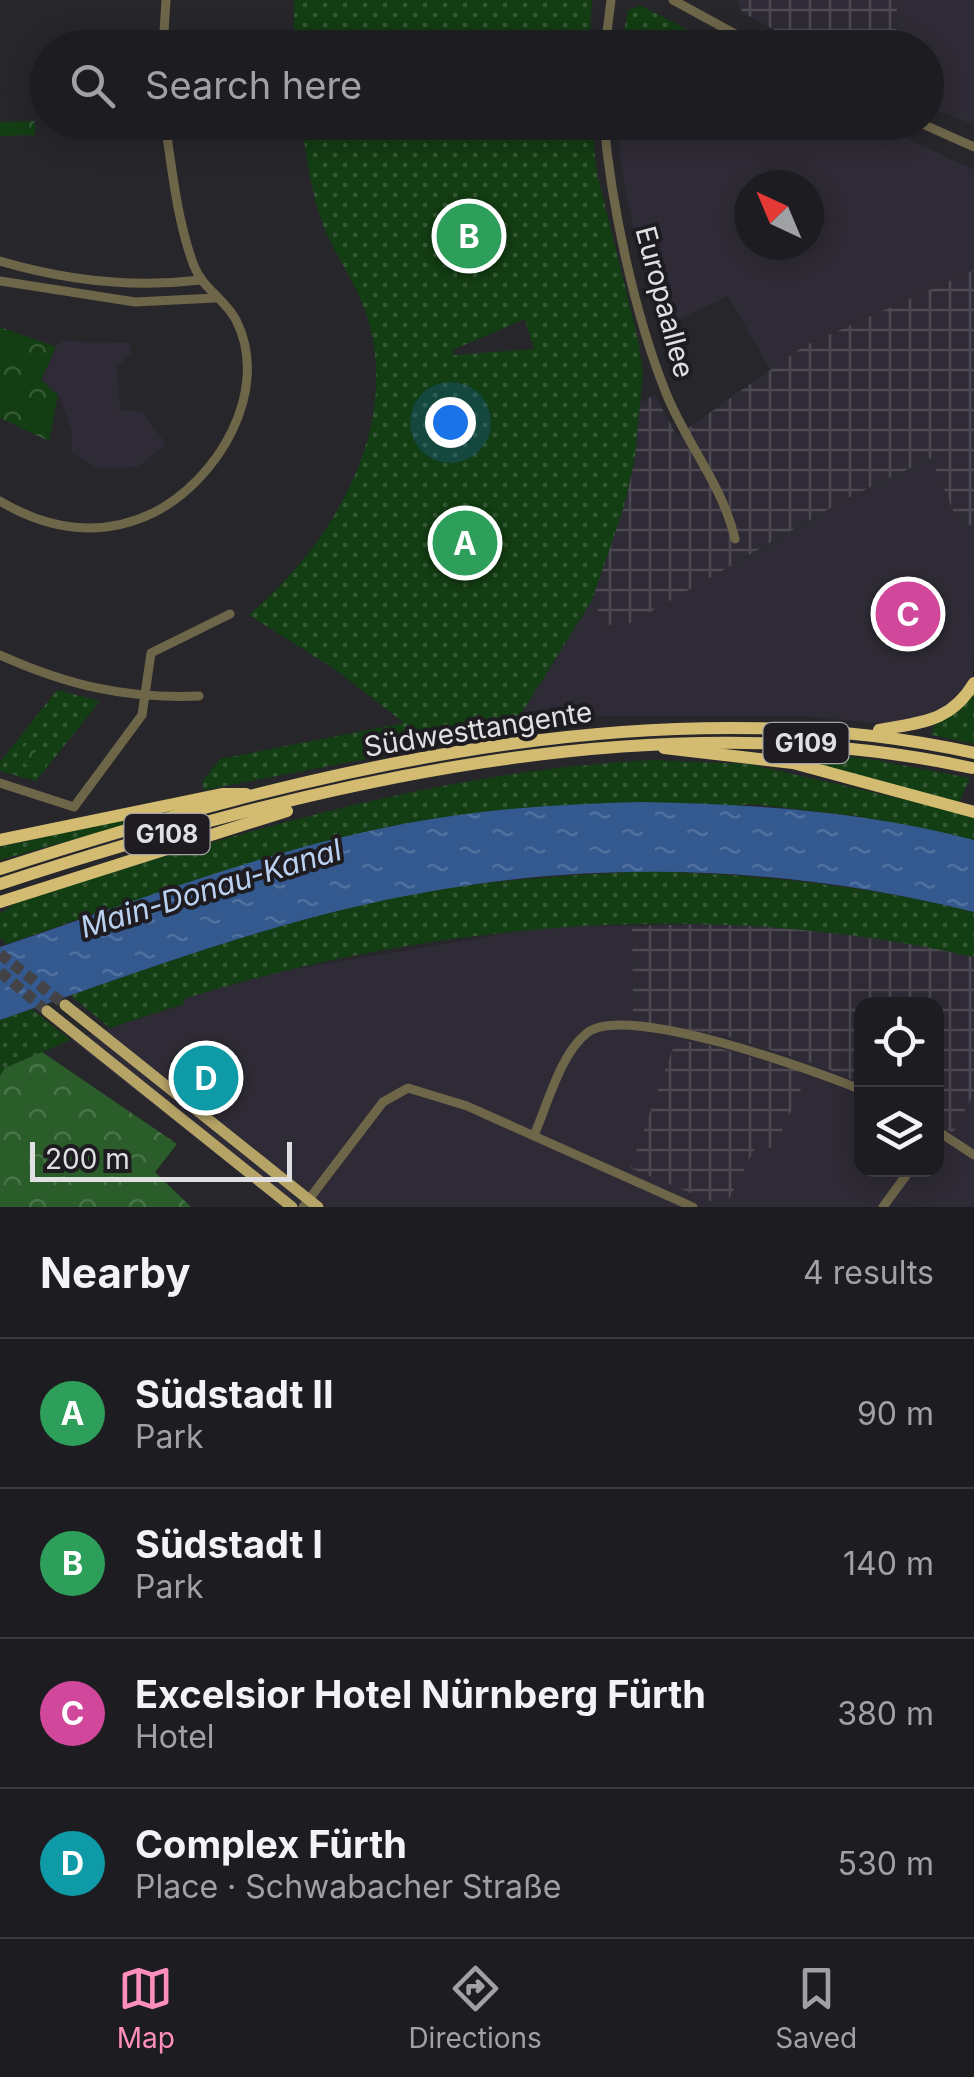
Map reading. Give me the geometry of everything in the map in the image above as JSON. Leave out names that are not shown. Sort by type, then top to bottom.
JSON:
[{"type":"highway","points":[[862,733],[935,720],[957,706],[974,683]]},
{"type":"highway","name":"Südwesttangente","points":[[0,868],[269,793],[412,763],[722,726],[862,733],[973,761]]},
{"type":"highway","name":"Südwesttangente","points":[[0,884],[150,838],[336,793],[590,742],[812,743],[973,761]]},
{"type":"highway","points":[[637,744],[793,763],[974,809]]},
{"type":"highway","points":[[0,840],[223,794],[269,793]]},
{"type":"highway","points":[[0,902],[336,793]]},
{"type":"main road","points":[[65,1004],[310,1205]]},
{"type":"main road","points":[[47,1010],[292,1207]]},
{"type":"street","points":[[164,30],[166,0]]},
{"type":"street","points":[[607,30],[611,0]]},
{"type":"street","points":[[673,0],[728,30]]},
{"type":"street","points":[[944,133],[974,146]]},
{"type":"street","points":[[0,501],[31,518],[68,528],[106,528],[172,504],[201,480],[237,420],[244,376],[238,325],[201,280],[172,173],[168,140]]},
{"type":"street","name":"Europaallee","points":[[606,140],[608,170],[651,349],[666,394],[730,516],[734,539]]},
{"type":"street","points":[[0,261],[81,279],[170,284],[201,280]]},
{"type":"street","points":[[0,281],[72,296],[134,302],[215,298]]},
{"type":"street","points":[[0,782],[74,807],[132,732],[145,698],[152,653],[230,614]]},
{"type":"street","points":[[0,655],[58,681],[145,698],[199,696]]},
{"type":"street","points":[[534,1135],[576,1044],[590,1030],[606,1026],[698,1036],[782,1058],[854,1087]]},
{"type":"street","points":[[310,1205],[383,1102],[397,1090],[408,1088],[436,1094],[693,1207]]},
{"type":"street","points":[[944,1136],[974,1155]]},
{"type":"street","points":[[883,1207],[905,1177]]},
{"type":"shaded area","points":[[737,0],[897,0],[896,30],[774,30],[742,12]]},
{"type":"shaded area","points":[[897,0],[974,0],[974,125],[944,113],[944,30],[896,30]]},
{"type":"shaded area","points":[[618,140],[910,140],[974,170],[974,270],[804,346],[771,371],[728,296],[658,330],[625,190]]},
{"type":"shaded area","points":[[974,270],[974,520],[970,526],[955,515],[931,458],[848,498],[631,623],[606,625],[591,597],[624,507],[635,458],[637,404],[655,395],[677,436],[804,346]]},
{"type":"shaded area","points":[[59,341],[130,343],[131,353],[117,367],[120,410],[142,411],[166,444],[138,467],[98,468],[71,453],[72,431],[59,395],[42,380]]},
{"type":"shaded area","points":[[932,458],[955,515],[969,526],[974,520],[973,677],[947,709],[902,726],[802,716],[520,716],[592,600],[606,625],[746,558],[848,498]]},
{"type":"shaded area","points":[[746,923],[895,939],[974,957],[974,1093],[953,1133],[944,1127],[944,997],[854,997],[854,1081],[822,1066],[726,1036],[633,1021],[632,926]]},
{"type":"shaded area","points":[[558,925],[632,926],[633,1021],[726,1036],[822,1066],[854,1081],[854,1177],[944,1177],[944,1127],[953,1132],[974,1093],[974,1207],[283,1207],[71,1040],[184,1005],[183,999],[240,978]]},
{"type":"shaded area","points":[[676,1040],[808,1073],[774,1149],[757,1144],[725,1207],[630,1168]]},
{"type":"green space","points":[[294,0],[592,0],[590,30],[294,30]]},
{"type":"green space","points":[[641,6],[688,30],[624,30],[628,10]]},
{"type":"green space","points":[[30,121],[30,135],[0,136],[0,122]]},
{"type":"green space","points":[[304,140],[593,140],[596,169],[643,372],[635,458],[624,507],[592,600],[520,716],[523,729],[204,790],[202,782],[220,759],[404,723],[336,670],[249,615],[307,555],[331,520],[366,445],[375,405],[376,364],[369,323],[329,239],[313,189]],"holes":[[[525,319],[534,349],[453,355],[453,350]]]},
{"type":"green space","points":[[0,327],[56,347],[41,380],[58,395],[49,441],[0,418]]},
{"type":"green space","points":[[57,690],[100,701],[36,781],[0,771],[0,762]]},
{"type":"green space","points":[[974,691],[974,744],[932,735],[933,727]]},
{"type":"green space","points":[[28,743],[47,762],[43,770],[33,771],[17,756]]},
{"type":"green space","points":[[771,750],[870,759],[970,778],[959,803],[771,756]]},
{"type":"green space","points":[[652,760],[749,764],[955,811],[974,816],[974,840],[856,816],[750,804],[108,909],[7,944],[0,938],[0,914],[16,902],[251,831],[490,778]]},
{"type":"green space","points":[[186,808],[0,860],[0,847]]},
{"type":"green space","points":[[649,871],[812,883],[974,912],[974,957],[876,939],[776,928],[676,924],[575,927],[475,936],[376,951],[279,972],[184,999],[184,1004],[110,1028],[70,995],[248,936],[384,900],[484,883]]},
{"type":"green space","points":[[32,1009],[71,1040],[5,1068],[0,1076],[0,1020]]},
{"type":"green space","points":[[42,1052],[177,1144],[155,1172],[191,1207],[0,1207],[0,1076],[5,1068]]},
{"type":"water","name":"Main-Donau-Kanal","points":[[641,802],[809,811],[892,822],[974,840],[974,912],[839,885],[770,877],[633,872],[495,882],[373,903],[265,931],[0,1020],[0,947],[154,894],[257,860],[414,822],[471,813]]},
{"type":"tunnel","points":[[0,954],[65,1005]]},
{"type":"tunnel","points":[[0,972],[47,1011]]},
{"type":"place","name":"Südstadt I","points":[[469,236]]},
{"type":"place","name":"Südstadt II","points":[[465,543]]},
{"type":"place","name":"Excelsior Hotel Nürnberg Fürth","points":[[908,614]]},
{"type":"place","name":"Complex Fürth","points":[[206,1078]]}]
